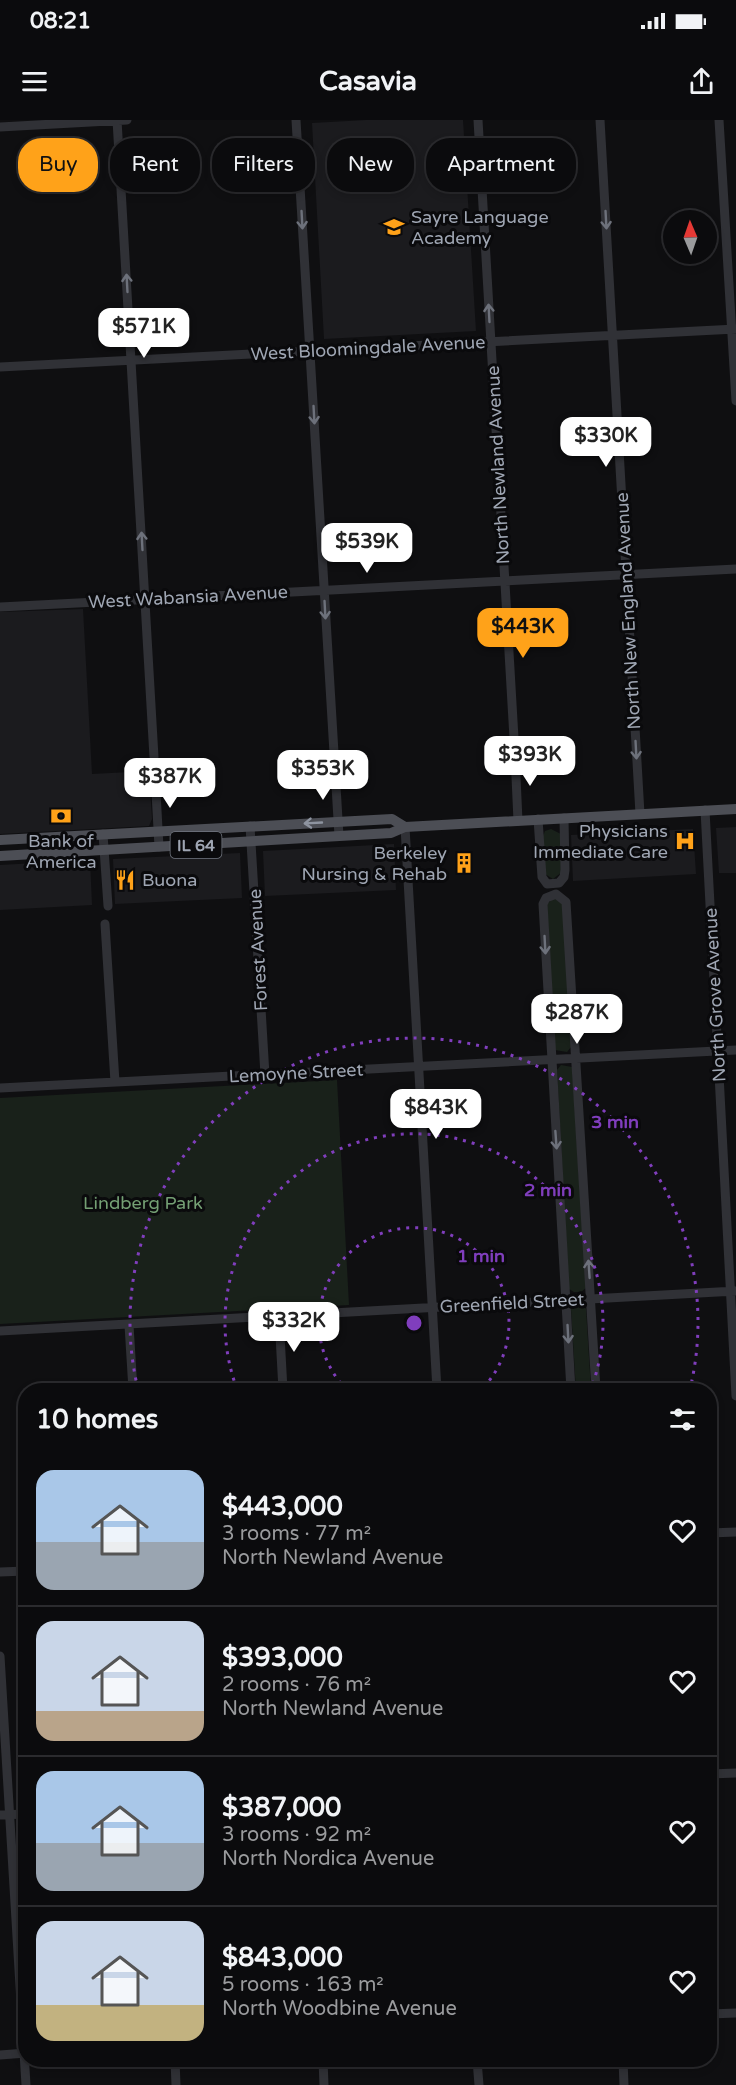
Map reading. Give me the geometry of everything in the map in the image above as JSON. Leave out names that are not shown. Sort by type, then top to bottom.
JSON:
[{"type":"main road","name":"IL 64","points":[[0,856],[391,834],[405,826],[736,809]]},
{"type":"main road","name":"IL 64","points":[[0,840],[392,819],[405,826]]},
{"type":"street","points":[[117,120],[154,757]]},
{"type":"street","points":[[0,127],[127,120]]},
{"type":"street","points":[[297,120],[339,836]]},
{"type":"street","name":"North Newland Avenue","points":[[477,120],[514,738]]},
{"type":"street","name":"North New England Avenue","points":[[600,120],[640,814]]},
{"type":"street","points":[[719,120],[734,329],[736,401]]},
{"type":"street","name":"West Bloomingdale Avenue","points":[[0,367],[734,329]]},
{"type":"street","name":"West Wabansia Avenue","points":[[0,607],[736,569]]},
{"type":"street","points":[[515,755],[518,820]]},
{"type":"street","points":[[155,774],[159,847]]},
{"type":"street","name":"North Grove Avenue","points":[[705,810],[733,1291],[736,1396]]},
{"type":"street","points":[[538,819],[542,877],[547,884],[559,884],[564,877],[565,870],[564,818]]},
{"type":"street","name":"Forest Avenue","points":[[250,826],[265,1075]]},
{"type":"street","points":[[405,826],[437,1383]]},
{"type":"street","points":[[103,834],[108,906]]},
{"type":"street","points":[[571,1383],[543,904],[546,898],[556,894],[566,902],[596,1383]]},
{"type":"street","points":[[105,924],[115,1082]]},
{"type":"street","name":"Lemoyne Street","points":[[0,1088],[736,1050]]},
{"type":"street","name":"Greenfield Street","points":[[0,1331],[733,1291]]},
{"type":"street","points":[[279,1317],[283,1383]]},
{"type":"street","points":[[129,1325],[133,1383]]},
{"type":"street","points":[[717,1533],[736,1532]]},
{"type":"street","points":[[0,1572],[18,1571]]},
{"type":"street","points":[[0,1656],[5,1815],[18,1970]]},
{"type":"street","points":[[717,1774],[736,1773]]},
{"type":"street","points":[[717,2014],[736,2013]]},
{"type":"street","points":[[0,2055],[18,2054]]},
{"type":"street","points":[[25,2067],[26,2085]]},
{"type":"street","points":[[175,2067],[176,2085]]},
{"type":"street","points":[[323,2067],[324,2085]]},
{"type":"street","points":[[477,2067],[478,2085]]},
{"type":"street","points":[[623,2067],[624,2085]]},
{"type":"shaded area","name":"Sayre Language Academy","points":[[366,120],[463,120],[464,138],[426,138],[426,192],[467,192],[476,331],[324,339],[315,138],[313,138],[312,123]]},
{"type":"shaded area","points":[[83,609],[92,774],[149,771],[152,819],[149,826],[0,834],[0,612]]},
{"type":"shaded area","points":[[736,827],[736,873],[719,873],[716,828]]},
{"type":"shaded area","points":[[693,829],[696,874],[573,881],[571,835]]},
{"type":"shaded area","points":[[394,844],[396,890],[265,896],[263,851]]},
{"type":"shaded area","points":[[240,853],[242,898],[115,904],[113,859]]},
{"type":"shaded area","points":[[90,860],[92,905],[0,910],[0,865]]},
{"type":"green space","points":[[551,829],[561,834],[562,872],[553,879],[545,874],[543,836],[545,831]]},
{"type":"green space","points":[[554,898],[563,904],[571,1047],[567,1052],[555,1050],[547,904]]},
{"type":"green space","points":[[561,1065],[572,1067],[586,1288],[581,1292],[569,1289],[557,1070]]},
{"type":"green space","name":"Lindberg Park","points":[[337,1080],[349,1305],[0,1324],[0,1098]]},
{"type":"green space","points":[[582,1304],[586,1309],[591,1383],[576,1383],[571,1309],[574,1305]]},
{"type":"place","name":"Sayre Language Academy","points":[[394,227]]},
{"type":"place","name":"Bank of America","points":[[61,816]]},
{"type":"place","name":"Physicians Immediate Care","points":[[685,841]]},
{"type":"place","name":"Berkeley Nursing & Rehab","points":[[464,863]]},
{"type":"place","name":"Buona","points":[[125,880]]}]
